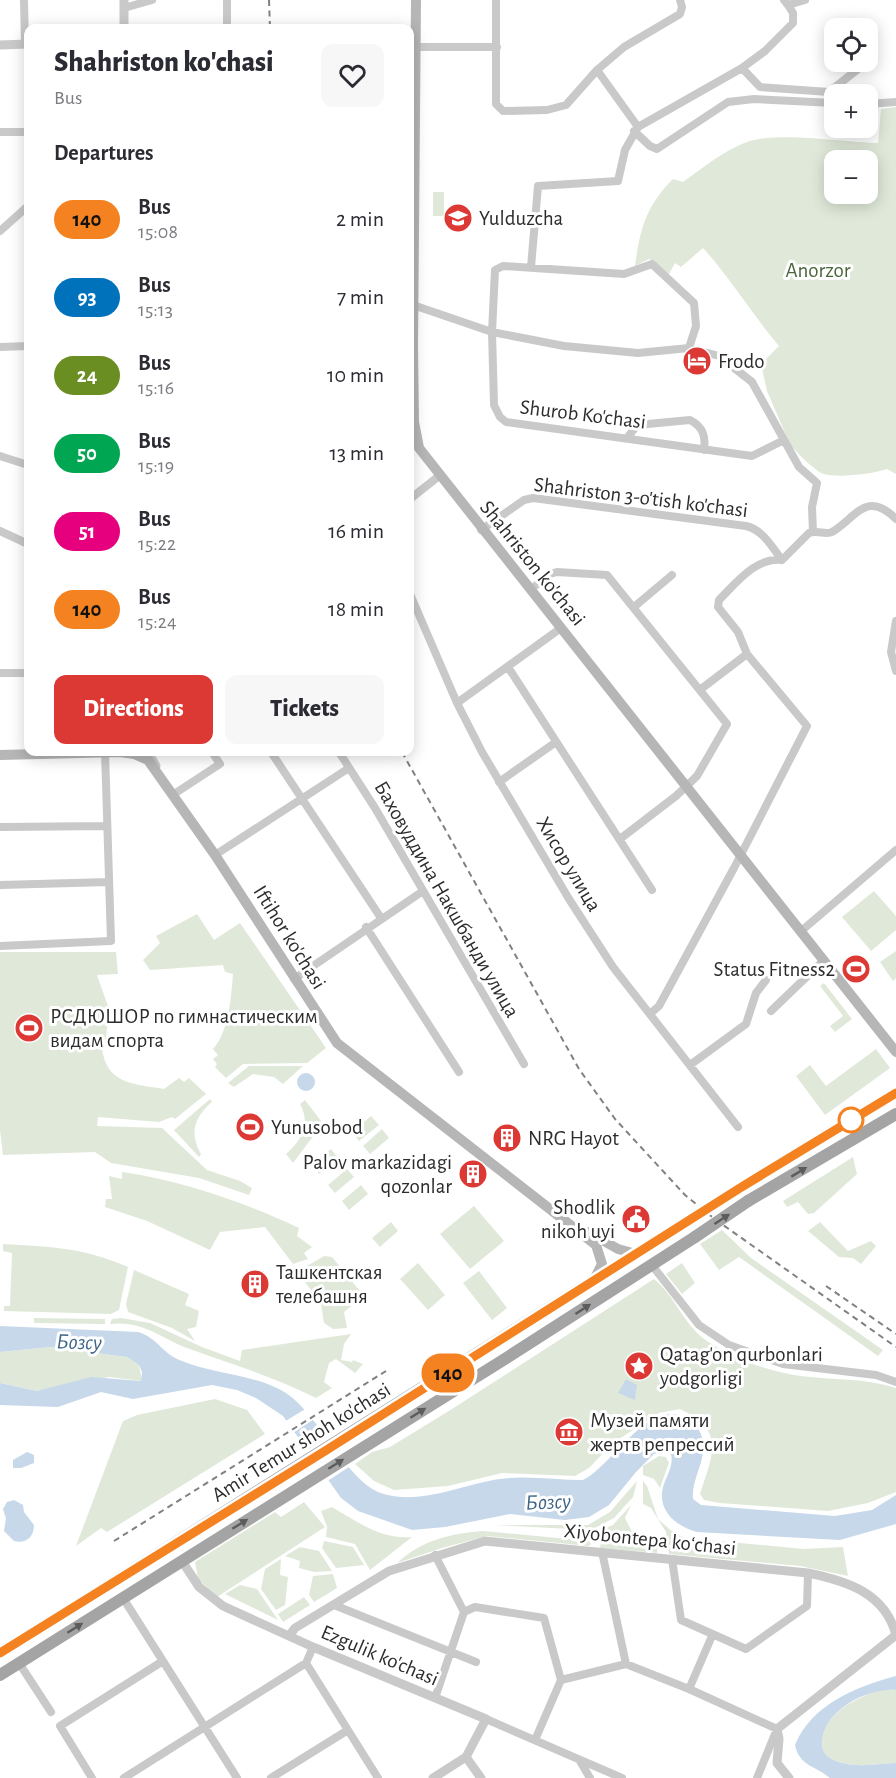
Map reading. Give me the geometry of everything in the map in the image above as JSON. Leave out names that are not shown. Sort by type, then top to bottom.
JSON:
[{"type":"main road","name":"Shahriston ko'chasi","points":[[414,219],[416,0]]},
{"type":"main road","name":"Shahriston ko'chasi","points":[[414,370],[415,435],[422,452],[481,530],[800,932],[820,965],[896,1052]]},
{"type":"main road","name":"Iftihor ko'chasi","points":[[0,755],[24,754]]},
{"type":"main road","name":"Iftihor ko'chasi","points":[[142,756],[158,771],[215,855],[324,1028],[341,1047],[596,1245],[602,1267],[594,1281]]},
{"type":"main road","name":"Amir Temur shoh ko'chasi","points":[[0,1653],[740,1188],[896,1093]]},
{"type":"main road","name":"Amir Temur shoh ko'chasi","points":[[0,1675],[748,1202],[896,1114]]},
{"type":"main road","name":"Iftihor ko'chasi","points":[[571,1224],[618,1249],[636,1254]]},
{"type":"main road","points":[[30,1634],[41,1650]]},
{"type":"street","points":[[24,0],[26,24]]},
{"type":"street","points":[[124,24],[124,4],[152,0]]},
{"type":"street","points":[[227,0],[227,24]]},
{"type":"street","points":[[496,0],[498,109],[503,111],[560,108],[570,101],[597,70],[639,36],[677,16],[681,11],[680,0]]},
{"type":"street","points":[[531,267],[538,186],[615,183],[620,178],[626,150],[636,129],[742,68],[789,29],[794,18],[786,3],[805,0]]},
{"type":"street","points":[[0,45],[24,44]]},
{"type":"street","points":[[416,46],[496,46]]},
{"type":"street","points":[[742,68],[760,87],[829,92],[854,72]]},
{"type":"street","points":[[597,70],[636,129],[650,146],[657,149],[728,102],[754,99],[824,102]]},
{"type":"street","points":[[878,103],[896,102]]},
{"type":"street","points":[[0,132],[24,132]]},
{"type":"street","points":[[0,231],[24,210]]},
{"type":"street","name":"Shurob Ko'chasi","points":[[689,348],[696,326],[694,303],[652,264],[624,274],[502,266],[495,270],[492,332],[494,405],[500,417],[513,424],[628,437],[752,456],[784,440]]},
{"type":"street","points":[[414,305],[492,332],[564,346],[638,353],[689,348],[719,356],[743,373],[760,393],[799,467],[818,485],[812,507],[813,532]]},
{"type":"street","points":[[0,347],[24,346]]},
{"type":"street","points":[[628,437],[637,425],[690,420],[701,430],[706,439],[704,450]]},
{"type":"street","points":[[0,456],[24,464]]},
{"type":"street","points":[[414,496],[439,476]]},
{"type":"street","name":"Shahriston 3-o'tish ko'chasi","points":[[481,530],[524,500],[533,498],[746,526],[754,528],[767,539],[782,560]]},
{"type":"street","points":[[651,1013],[659,1006],[807,726],[747,654],[738,632],[718,607],[719,600],[754,567],[770,558],[782,560],[813,532],[829,533],[857,510],[866,507],[882,507],[896,519]]},
{"type":"street","points":[[0,531],[24,542]]},
{"type":"street","points":[[530,590],[550,574],[557,572],[604,574],[727,724],[698,776],[620,839]]},
{"type":"street","points":[[634,608],[672,575]]},
{"type":"street","name":"Хисор улица","points":[[414,603],[457,703],[499,782],[598,946],[738,1127]]},
{"type":"street","points":[[896,621],[891,652],[896,671]]},
{"type":"street","points":[[457,703],[561,628]]},
{"type":"street","points":[[700,689],[747,654]]},
{"type":"street","points":[[508,667],[652,890]]},
{"type":"street","points":[[0,673],[24,673]]},
{"type":"street","points":[[499,782],[556,742]]},
{"type":"street","points":[[0,946],[111,941],[105,756]]},
{"type":"street","points":[[150,756],[158,771]]},
{"type":"street","points":[[174,794],[220,764],[215,756]]},
{"type":"street","points":[[274,756],[381,918]]},
{"type":"street","name":"Баховуддина Накшбанди улица","points":[[342,756],[524,1064]]},
{"type":"street","points":[[215,855],[349,768]]},
{"type":"street","points":[[0,827],[107,826]]},
{"type":"street","points":[[800,932],[896,850]]},
{"type":"street","points":[[0,885],[109,882]]},
{"type":"street","points":[[294,979],[366,927],[423,891]]},
{"type":"street","points":[[366,927],[459,1072]]},
{"type":"street","points":[[771,1011],[820,965]]},
{"type":"street","points":[[690,1065],[746,1024],[756,993],[766,980]]},
{"type":"street","points":[[651,1264],[699,1326],[729,1345],[783,1364],[876,1375],[896,1382]]},
{"type":"street","name":"Xiyobontepa koʻchasi","points":[[289,1636],[295,1628],[389,1570],[485,1540],[808,1573],[853,1584],[880,1604],[893,1623],[894,1637],[868,1655],[777,1729]]},
{"type":"street","points":[[602,1552],[626,1664]]},
{"type":"street","points":[[435,1555],[464,1612],[435,1698]]},
{"type":"street","points":[[672,1559],[681,1620],[712,1636],[750,1648],[807,1606],[808,1573]]},
{"type":"street","name":"Ezgulik ko'chasi","points":[[182,1562],[200,1587],[217,1602],[313,1647],[622,1778]]},
{"type":"street","points":[[123,1598],[237,1778]]},
{"type":"street","points":[[334,1605],[476,1662]]},
{"type":"street","points":[[464,1612],[475,1607],[543,1618],[561,1680],[535,1740]]},
{"type":"street","points":[[690,1689],[712,1636]]},
{"type":"street","points":[[124,1778],[306,1663],[313,1647]]},
{"type":"street","points":[[92,1778],[60,1726],[163,1661]]},
{"type":"street","points":[[19,1663],[51,1712]]},
{"type":"street","points":[[306,1663],[378,1778]]},
{"type":"street","points":[[561,1680],[626,1664],[690,1689],[777,1729]]},
{"type":"street","points":[[433,1778],[466,1757],[486,1719]]},
{"type":"street","points":[[757,1778],[777,1729]]},
{"type":"street","points":[[777,1729],[779,1739],[777,1763],[789,1778]]},
{"type":"street","points":[[271,1778],[348,1730]]},
{"type":"street","points":[[466,1757],[481,1778]]},
{"type":"street","points":[[579,1761],[590,1778]]},
{"type":"green space","name":"Anorzor","points":[[896,107],[896,474],[887,469],[856,475],[830,475],[810,465],[789,442],[767,391],[761,364],[779,346],[703,248],[681,267],[675,263],[669,274],[649,259],[635,266],[642,229],[650,209],[664,189],[673,179],[683,182],[730,150],[747,142],[775,137],[878,143],[881,109]]},
{"type":"green space","points":[[433,192],[444,192],[444,216],[433,216]]},
{"type":"green space","points":[[874,891],[896,916],[896,930],[871,951],[842,917]]},
{"type":"green space","points":[[197,914],[214,940],[240,923],[326,1048],[307,1063],[243,1064],[226,1078],[215,1067],[217,1064],[213,1059],[218,1055],[213,1049],[226,1024],[233,974],[225,972],[223,965],[150,970],[143,960],[160,943],[156,936]]},
{"type":"green space","points":[[896,951],[896,978],[893,981],[880,962]]},
{"type":"green space","points":[[0,952],[116,952],[118,974],[97,975],[109,1009],[105,1048],[102,1048],[109,1069],[123,1080],[164,1089],[179,1078],[184,1082],[189,1078],[206,1094],[175,1119],[172,1117],[159,1122],[98,1117],[97,1126],[162,1128],[207,1170],[240,1181],[252,1188],[249,1195],[199,1178],[111,1163],[95,1152],[3,1155],[0,1130]]},
{"type":"green space","points":[[824,983],[852,1019],[835,1032],[830,1026],[843,1016],[820,986]]},
{"type":"green space","points":[[876,1049],[890,1068],[825,1115],[796,1076],[810,1065],[826,1086]]},
{"type":"green space","points":[[249,1066],[303,1066],[283,1084],[274,1077],[253,1074],[234,1087],[228,1083]]},
{"type":"green space","points":[[210,1099],[212,1102],[201,1114],[195,1126],[195,1140],[201,1154],[199,1157],[174,1130]]},
{"type":"green space","points":[[305,1100],[321,1121],[321,1126],[293,1163],[286,1154],[303,1131],[305,1118],[300,1104]]},
{"type":"green space","points":[[371,1116],[379,1125],[359,1141],[352,1132]]},
{"type":"green space","points":[[382,1129],[389,1138],[370,1154],[363,1146]]},
{"type":"green space","points":[[331,1149],[338,1158],[319,1174],[312,1165]]},
{"type":"green space","points":[[853,1157],[857,1174],[814,1213],[808,1214],[798,1202],[787,1207],[783,1201]]},
{"type":"green space","points":[[347,1169],[354,1177],[335,1193],[328,1185]]},
{"type":"green space","points":[[122,1172],[168,1181],[213,1194],[299,1228],[297,1236],[312,1247],[304,1253],[308,1259],[293,1264],[265,1227],[220,1232],[210,1250],[147,1221],[105,1207],[106,1199],[112,1199],[109,1176],[122,1179]]},
{"type":"green space","points":[[361,1185],[368,1194],[349,1210],[342,1201]]},
{"type":"green space","points":[[474,1206],[504,1241],[470,1269],[440,1234]]},
{"type":"green space","points":[[391,1222],[398,1231],[380,1247],[372,1238]]},
{"type":"green space","points":[[820,1222],[848,1251],[871,1241],[876,1246],[861,1264],[853,1258],[839,1257],[808,1231]]},
{"type":"green space","points":[[722,1230],[751,1258],[883,1350],[878,1356],[739,1257],[719,1270],[700,1244]]},
{"type":"green space","points":[[3,1244],[52,1247],[81,1252],[128,1267],[119,1310],[111,1314],[4,1311],[4,1306],[10,1306],[12,1253],[3,1251]]},
{"type":"green space","points":[[324,1256],[332,1257],[364,1296],[344,1312],[347,1328],[333,1329],[324,1323],[321,1304],[300,1275],[302,1269]]},
{"type":"green space","points":[[418,1263],[445,1295],[428,1310],[400,1279]]},
{"type":"green space","points":[[682,1263],[695,1283],[682,1294],[666,1274]]},
{"type":"green space","points":[[134,1270],[189,1294],[185,1305],[199,1311],[196,1327],[187,1329],[195,1341],[172,1328],[128,1312],[126,1304]]},
{"type":"green space","points":[[479,1271],[507,1308],[492,1320],[463,1283]]},
{"type":"green space","points":[[654,1279],[668,1293],[699,1335],[740,1359],[789,1374],[861,1381],[896,1388],[896,1492],[868,1503],[828,1511],[704,1500],[700,1494],[711,1456],[710,1435],[705,1426],[695,1417],[680,1409],[659,1413],[613,1443],[589,1468],[575,1476],[502,1473],[448,1486],[394,1490],[374,1481],[355,1464],[372,1452],[390,1447],[452,1409]]},
{"type":"green space","points":[[34,1318],[105,1319],[105,1324],[34,1323]]},
{"type":"green space","points":[[121,1318],[150,1323],[202,1347],[240,1361],[242,1350],[351,1334],[344,1344],[341,1360],[352,1362],[353,1360],[363,1364],[355,1373],[336,1359],[329,1363],[324,1382],[332,1388],[316,1398],[269,1377],[187,1348],[150,1330],[121,1323],[110,1324],[112,1319]]},
{"type":"green space","points":[[50,1347],[127,1357],[139,1365],[142,1381],[109,1377],[37,1391],[0,1383],[0,1352]]},
{"type":"green space","points":[[215,1399],[247,1410],[265,1434],[107,1532],[101,1528],[76,1546],[123,1421],[137,1415]]},
{"type":"green space","points":[[659,1456],[666,1457],[669,1463],[660,1488],[654,1479],[643,1475],[643,1466]]},
{"type":"green space","points":[[637,1481],[633,1497],[614,1518],[591,1530],[493,1525],[588,1525],[610,1512]]},
{"type":"green space","points":[[643,1481],[647,1486],[658,1519],[675,1534],[686,1538],[804,1549],[843,1547],[848,1576],[800,1566],[669,1554],[666,1532],[651,1508],[643,1504]]},
{"type":"green space","points":[[304,1502],[325,1527],[217,1597],[198,1579],[195,1562],[275,1512],[281,1517]]},
{"type":"green space","points":[[631,1505],[625,1518],[633,1534],[601,1530],[613,1525]]},
{"type":"green space","points":[[332,1507],[380,1533],[412,1537],[370,1570],[355,1544],[326,1537],[327,1527],[321,1511]]},
{"type":"green space","points":[[483,1531],[589,1541],[591,1544],[589,1546],[487,1536],[397,1563],[426,1544],[459,1534]]},
{"type":"green space","points":[[324,1541],[353,1547],[364,1565],[336,1568],[322,1548]]},
{"type":"green space","points":[[601,1542],[657,1548],[657,1553],[600,1548]]},
{"type":"green space","points":[[300,1547],[319,1551],[332,1571],[314,1572],[299,1568],[300,1561],[285,1556]]},
{"type":"green space","points":[[281,1559],[280,1575],[288,1577],[285,1605],[276,1610],[261,1589],[265,1569]]},
{"type":"green space","points":[[333,1574],[337,1588],[314,1602],[309,1595],[313,1576]]},
{"type":"green space","points":[[240,1585],[257,1589],[278,1620],[225,1594]]},
{"type":"green space","points":[[304,1597],[310,1605],[283,1622],[278,1614]]},
{"type":"green space","points":[[882,1689],[896,1690],[896,1763],[855,1765],[829,1758],[823,1749],[822,1740],[825,1730],[836,1713],[853,1701]]},
{"type":"water","points":[[306,1073],[314,1078],[315,1082],[310,1090],[306,1091],[298,1086],[297,1082],[302,1074]]},
{"type":"water","name":"Бозсу","points":[[0,1326],[138,1332],[145,1334],[169,1354],[182,1361],[265,1383],[290,1396],[302,1407],[359,1478],[371,1488],[384,1494],[413,1497],[510,1478],[583,1480],[595,1472],[645,1424],[659,1416],[673,1414],[693,1423],[702,1437],[702,1456],[693,1492],[693,1499],[701,1505],[835,1516],[872,1510],[896,1495],[896,1524],[840,1540],[697,1532],[675,1521],[663,1503],[663,1487],[672,1458],[671,1454],[663,1451],[654,1454],[636,1472],[609,1505],[589,1517],[565,1520],[510,1514],[445,1527],[412,1530],[358,1511],[341,1498],[283,1416],[256,1398],[237,1390],[212,1385],[133,1399],[101,1392],[58,1407],[0,1405],[0,1383],[37,1391],[91,1377],[141,1381],[142,1372],[139,1365],[127,1357],[50,1347],[0,1352]]},
{"type":"water","points":[[626,1379],[637,1385],[635,1400],[618,1393]]},
{"type":"water","points":[[27,1452],[34,1455],[34,1463],[21,1468],[13,1468],[13,1460]]},
{"type":"water","points":[[14,1500],[23,1505],[24,1512],[34,1525],[29,1539],[14,1541],[4,1531],[6,1518],[3,1509],[7,1502]]},
{"type":"water","points":[[896,1676],[896,1690],[885,1690],[861,1697],[840,1710],[825,1729],[822,1743],[825,1754],[839,1762],[863,1765],[896,1763],[896,1778],[830,1778],[804,1762],[795,1745],[802,1731],[812,1719],[837,1699],[866,1685]]},
{"type":"pier","points":[[307,1408],[316,1418],[293,1433],[284,1422]]},
{"type":"pier","points":[[330,1435],[352,1465],[326,1482],[305,1451]]},
{"type":"railway","points":[[269,0],[270,24]]},
{"type":"railway","points":[[404,756],[579,1069],[615,1119],[685,1195],[716,1220],[896,1347]]},
{"type":"railway","points":[[826,1286],[896,1334]]},
{"type":"railway","points":[[114,1541],[386,1371]]},
{"type":"bus line","name":"140","points":[[0,1653],[325,1451],[740,1188],[896,1093]]},
{"type":"place","name":"Yulduzcha","points":[[458,218]]},
{"type":"place","name":"Frodo","points":[[697,361]]},
{"type":"place","name":"Status Fitness2","points":[[856,969]]},
{"type":"place","name":"РСДЮШОР по гимнастическим видам спорта","points":[[29,1028]]},
{"type":"place","name":"Yunusobod","points":[[250,1127]]},
{"type":"place","name":"NRG Hayot","points":[[507,1138]]},
{"type":"place","name":"Palov markazidagi qozonlar","points":[[473,1174]]},
{"type":"place","name":"Shodlik nikoh uyi","points":[[636,1219]]},
{"type":"place","name":"Ташкентская телебашня","points":[[255,1284]]},
{"type":"place","name":"Qatag'on qurbonlari yodgorligi","points":[[639,1366]]},
{"type":"place","name":"Музей памяти жертв репрессий","points":[[569,1432]]}]
